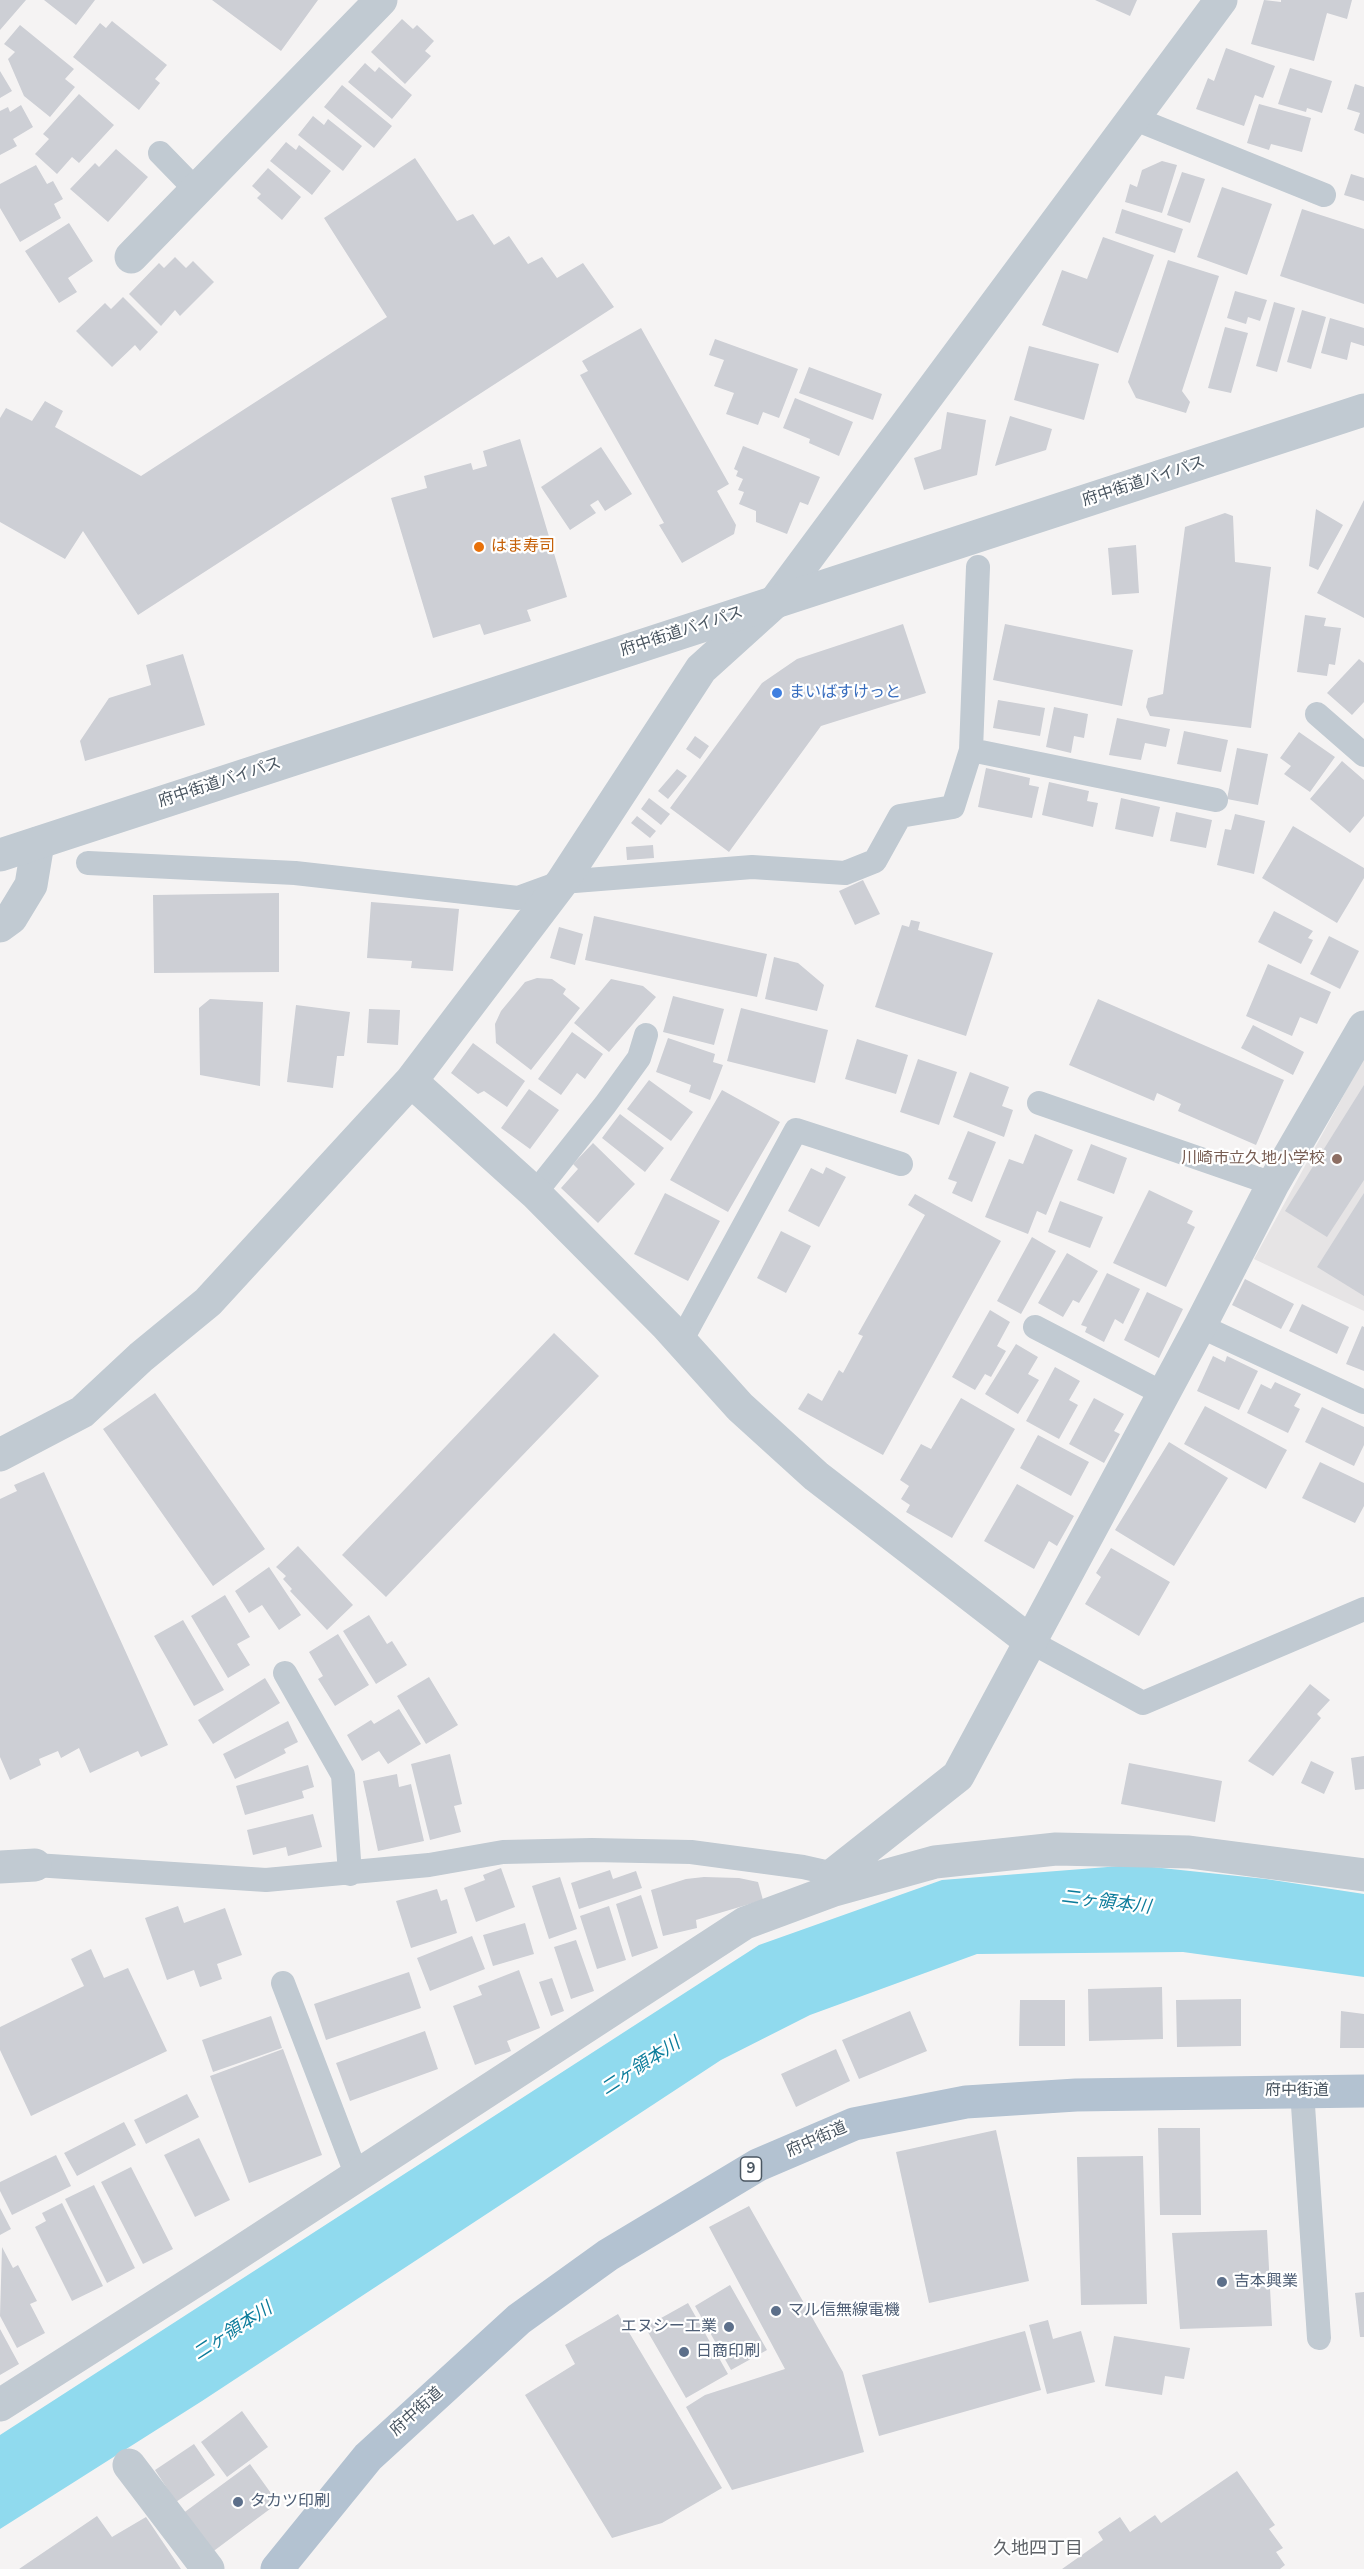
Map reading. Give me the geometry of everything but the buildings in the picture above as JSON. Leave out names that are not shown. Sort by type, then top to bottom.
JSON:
[{"type":"main road","name":"府中街道","points":[[277,2569],[368,2457],[519,2319],[608,2255],[758,2165],[854,2124],[966,2102],[1076,2095],[1364,2091]]},
{"type":"street","points":[[131,256],[381,0]]},
{"type":"street","points":[[0,1455],[82,1412],[141,1357],[208,1302],[411,1081],[562,882],[701,669],[774,603],[1221,0]]},
{"type":"street","name":"府中街道バイパス","points":[[0,855],[1364,410]]},
{"type":"street","points":[[0,926],[11,918],[31,885],[38,843]]},
{"type":"street","points":[[834,1882],[958,1776],[1164,1394],[1273,1184],[1364,1027]]},
{"type":"street","points":[[411,1081],[535,1193],[681,1341],[740,1407],[816,1476],[1031,1642]]},
{"type":"street","points":[[0,2405],[745,1923],[834,1882],[935,1862],[1056,1849],[1189,1852],[1364,1875]]},
{"type":"street","points":[[0,1867],[35,1865]]},
{"type":"street","points":[[129,2465],[207,2569]]},
{"type":"lane","points":[[1133,118],[1324,195]]},
{"type":"lane","points":[[160,153],[196,190]]},
{"type":"lane","points":[[88,863],[295,873],[518,898],[562,882],[752,867],[845,873],[875,861],[900,816],[953,807],[971,750],[978,567]]},
{"type":"lane","points":[[1317,714],[1364,755]]},
{"type":"lane","points":[[971,750],[1216,800]]},
{"type":"lane","points":[[535,1193],[639,1058],[646,1035]]},
{"type":"lane","points":[[1039,1103],[1273,1184]]},
{"type":"lane","points":[[681,1341],[796,1130],[901,1164]]},
{"type":"lane","points":[[1200,1326],[1364,1402]]},
{"type":"lane","points":[[1035,1327],[1164,1394]]},
{"type":"lane","points":[[1031,1642],[1143,1703],[1364,1609]]},
{"type":"lane","points":[[285,1673],[343,1775],[350,1874]]},
{"type":"lane","points":[[35,1865],[266,1880],[429,1865],[503,1852],[592,1850],[691,1852],[803,1867],[834,1882]]},
{"type":"lane","points":[[283,1983],[357,2176]]},
{"type":"lane","points":[[1302,2091],[1319,2338]]},
{"type":"shaded area","name":"川崎市立久地小学校","points":[[1364,1058],[1364,1311],[1254,1259]]},
{"type":"water","name":"二ヶ領本川","points":[[1133,1865],[1266,1879],[1364,1894],[1364,1977],[1183,1952],[977,1954],[810,2015],[721,2060],[202,2401],[0,2529],[0,2435],[759,1945],[942,1880]]},
{"type":"place","name":"はま寿司","points":[[479,547]]},
{"type":"place","name":"まいばすけっと","points":[[777,693]]},
{"type":"place","name":"川崎市立久地小学校","points":[[1337,1159]]},
{"type":"place","name":"吉本興業","points":[[1222,2282]]},
{"type":"place","name":"マル信無線電機","points":[[776,2311]]},
{"type":"place","name":"エヌシー工業","points":[[729,2327]]},
{"type":"place","name":"日商印刷","points":[[684,2352]]},
{"type":"place","name":"タカツ印刷","points":[[238,2502]]},
{"type":"district","name":"久地四丁目","points":[[1038,2550]]}]
